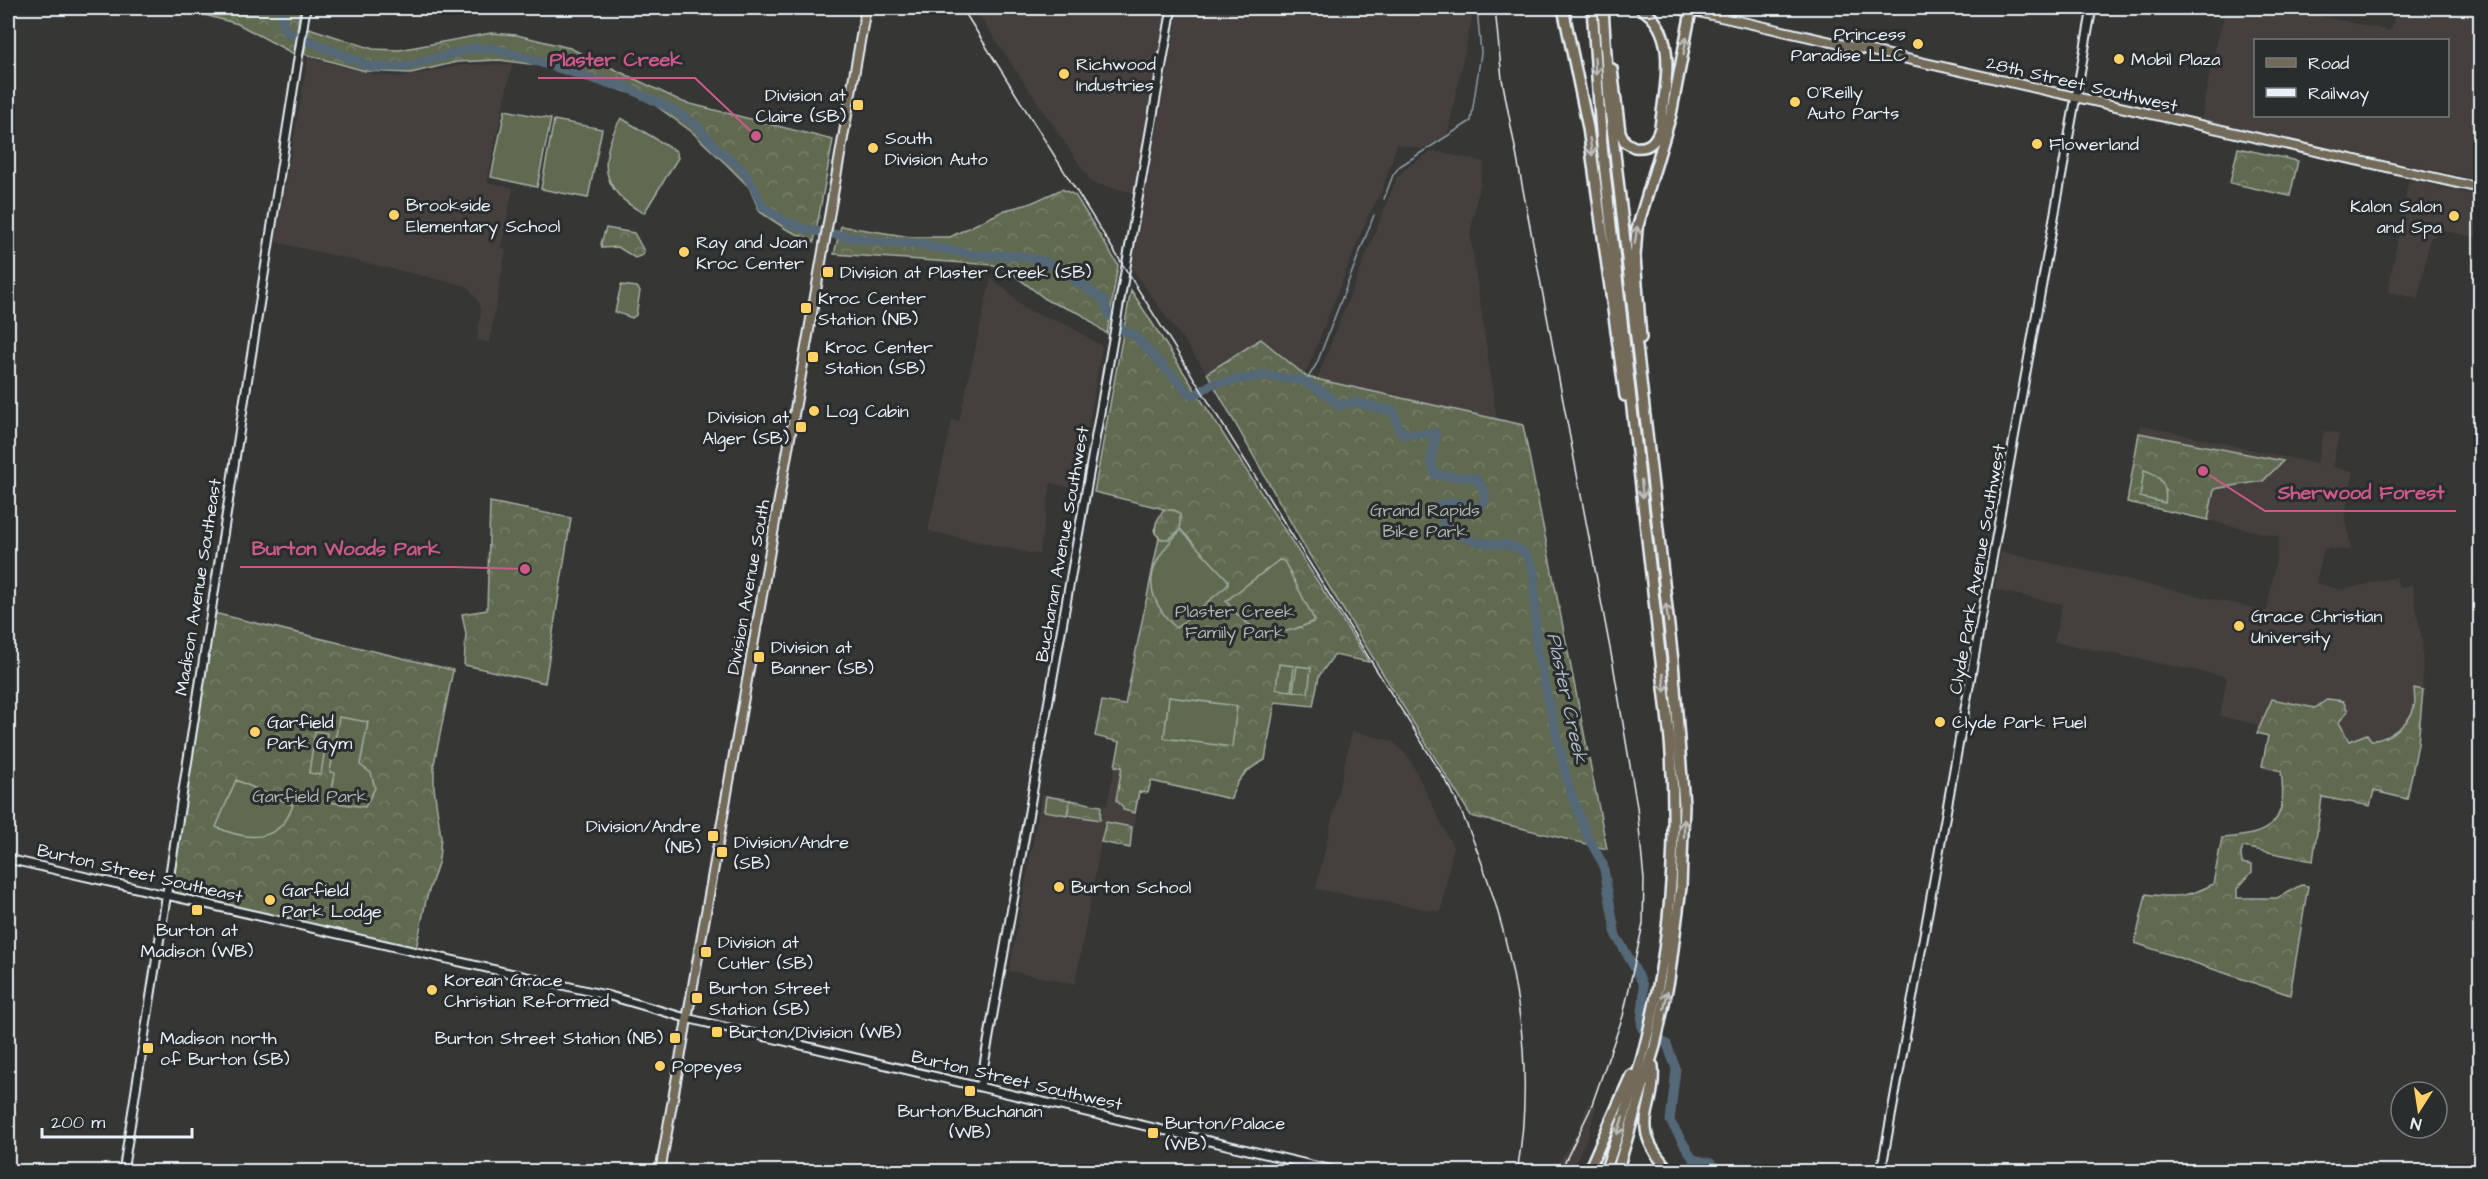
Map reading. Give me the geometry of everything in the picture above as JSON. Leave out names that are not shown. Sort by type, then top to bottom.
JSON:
[{"type":"highway","points":[[1563,8],[1588,128],[1626,404],[1638,459]]},
{"type":"highway","points":[[1592,8],[1602,146],[1671,752],[1676,886],[1670,980],[1652,1057],[1617,1172]]},
{"type":"highway","points":[[1603,8],[1613,147],[1681,737],[1684,821],[1662,967],[1644,1049],[1605,1172]]},
{"type":"highway","points":[[1604,23],[1620,132],[1630,145],[1647,146],[1656,140],[1660,128],[1666,47],[1659,24],[1640,8]]},
{"type":"highway","points":[[1647,440],[1635,239],[1673,108],[1684,9]]},
{"type":"highway","points":[[1588,1172],[1644,1049]]},
{"type":"highway","points":[[1652,1057],[1653,1076],[1646,1112],[1646,1131],[1654,1152],[1671,1172]]},
{"type":"highway","points":[[1639,1172],[1657,1172]]},
{"type":"main road","name":"Madison Avenue Southeast","points":[[123,1172],[306,8]]},
{"type":"main road","name":"Division Avenue South","points":[[660,1172],[866,8]]},
{"type":"main road","name":"Buchanan Avenue Southwest","points":[[980,1087],[1172,8]]},
{"type":"main road","name":"Clyde Park Avenue Southwest","points":[[1881,1172],[2092,8]]},
{"type":"main road","name":"28th Street Southwest","points":[[1684,9],[2076,99],[2481,188]]},
{"type":"main road","name":"Burton Street Southeast","points":[[8,859],[610,996],[686,1018]]},
{"type":"main road","name":"Burton Street Southwest","points":[[686,1018],[1341,1172]]},
{"type":"shaded area","points":[[974,8],[1168,8],[1135,193],[1092,183]]},
{"type":"shaded area","points":[[1179,8],[1474,8],[1447,136],[1422,149],[1397,144],[1381,193],[1367,218],[1305,375],[1261,339],[1207,373],[1132,269]]},
{"type":"shaded area","points":[[2226,8],[2283,8],[2391,31],[2396,8],[2480,8],[2480,180],[2201,120],[2212,61]]},
{"type":"shaded area","name":"Brookside Elementary School","points":[[308,58],[376,75],[404,77],[463,65],[512,64],[487,182],[513,188],[501,248],[506,249],[489,343],[477,340],[481,310],[478,301],[467,286],[275,242]]},
{"type":"shaded area","points":[[1433,151],[1484,162],[1470,235],[1497,419],[1317,379],[1397,177],[1410,165]]},
{"type":"shaded area","points":[[2415,181],[2480,196],[2480,238],[2444,231],[2430,238],[2418,299],[2388,292],[2408,182]]},
{"type":"shaded area","points":[[991,278],[1025,309],[1069,326],[1102,346],[1078,489],[1051,483],[1039,555],[928,531],[952,420],[959,421]]},
{"type":"shaded area","name":"Grace Christian University","points":[[2141,425],[2317,464],[2324,431],[2339,434],[2332,467],[2354,472],[2345,514],[2351,550],[2324,548],[2316,583],[2342,590],[2396,577],[2399,588],[2412,584],[2422,641],[2423,690],[2418,744],[2407,799],[2262,766],[2268,736],[2257,733],[2258,725],[2220,716],[2227,677],[2054,642],[2062,604],[1994,590],[2001,552],[2267,611],[2280,537],[2127,502]]},
{"type":"shaded area","points":[[1352,731],[1392,741],[1409,757],[1453,847],[1441,912],[1316,889]]},
{"type":"shaded area","name":"Burton School","points":[[1115,766],[1133,769],[1139,791],[1130,848],[1101,842],[1075,984],[1009,971],[1042,794],[1107,806]]},
{"type":"shaded area","points":[[1588,1103],[1596,1106],[1588,1137],[1571,1171],[1553,1171],[1579,1130]]},
{"type":"green space","points":[[179,8],[300,8],[294,54],[238,24]]},
{"type":"green space","points":[[309,28],[373,49],[399,50],[491,33],[517,35],[570,48],[683,102],[833,140],[814,242],[786,229],[760,212],[749,187],[727,165],[692,132],[644,97],[537,65],[499,60],[457,62],[411,73],[365,71],[304,54]]},
{"type":"green space","points":[[505,110],[551,119],[537,187],[491,177]]},
{"type":"green space","points":[[621,118],[676,151],[678,158],[644,213],[618,194],[607,172],[606,160],[609,147]]},
{"type":"green space","points":[[554,120],[602,129],[588,198],[541,189]]},
{"type":"green space","points":[[2238,148],[2298,161],[2290,196],[2230,183]]},
{"type":"green space","points":[[1062,189],[1075,195],[1118,265],[1107,334],[1081,314],[1048,301],[1009,271],[994,265],[834,254],[841,226],[911,237],[950,237],[1005,210],[1029,204]]},
{"type":"green space","points":[[606,228],[634,233],[644,251],[643,255],[635,258],[618,247],[602,248],[601,243]]},
{"type":"green space","points":[[621,285],[637,287],[640,291],[636,315],[632,318],[615,312]]},
{"type":"green space","name":"Plaster Creek Family Park","points":[[1131,290],[1369,662],[1334,655],[1319,676],[1313,706],[1275,702],[1265,760],[1243,775],[1231,799],[1151,781],[1148,793],[1139,792],[1135,813],[1123,810],[1116,800],[1122,767],[1115,766],[1120,742],[1095,736],[1102,701],[1125,705],[1159,538],[1154,530],[1164,509],[1094,492]]},
{"type":"green space","name":"Grand Rapids Bike Park","points":[[1261,339],[1307,377],[1523,425],[1607,849],[1471,816],[1307,551],[1207,373]]},
{"type":"green space","points":[[2139,433],[2283,461],[2263,481],[2214,489],[2208,520],[2127,502]]},
{"type":"green space","points":[[2144,470],[2162,482],[2166,497],[2165,503],[2140,497]]},
{"type":"green space","points":[[490,502],[571,518],[545,683],[464,665],[466,634],[462,614],[487,610]]},
{"type":"green space","points":[[1163,510],[1174,510],[1180,514],[1180,530],[1169,539],[1161,539],[1155,533],[1156,523]]},
{"type":"green space","points":[[1181,530],[1228,580],[1228,585],[1176,628],[1156,602],[1152,590],[1152,578],[1161,555]]},
{"type":"green space","points":[[1279,560],[1284,561],[1315,621],[1288,631],[1266,632],[1246,622],[1226,601]]},
{"type":"green space","name":"Garfield Park","points":[[214,613],[453,670],[434,764],[434,788],[441,837],[439,860],[426,900],[416,949],[169,891]]},
{"type":"green space","points":[[1279,664],[1294,666],[1291,691],[1276,689]]},
{"type":"green space","points":[[1297,666],[1311,668],[1308,693],[1293,691]]},
{"type":"green space","points":[[2414,688],[2423,690],[2418,744],[2407,799],[2374,791],[2370,806],[2322,797],[2313,861],[2243,847],[2242,863],[2252,865],[2252,872],[2237,889],[2237,898],[2277,898],[2301,885],[2308,886],[2290,995],[2135,943],[2146,894],[2181,895],[2197,892],[2213,884],[2222,838],[2265,829],[2279,814],[2283,788],[2281,771],[2262,766],[2268,736],[2257,733],[2272,699],[2315,708],[2328,699],[2343,701],[2348,711],[2339,722],[2349,741],[2367,734],[2371,740],[2377,740],[2397,730],[2408,719],[2415,705]]},
{"type":"green space","points":[[1169,697],[1237,706],[1232,747],[1164,738]]},
{"type":"green space","points":[[339,717],[368,722],[360,765],[371,773],[375,788],[365,807],[330,802],[335,773],[330,772]]},
{"type":"green space","points":[[315,731],[327,733],[321,775],[309,773]]},
{"type":"green space","points":[[236,780],[293,805],[280,827],[271,833],[251,836],[239,835],[216,827]]},
{"type":"green space","points":[[1046,796],[1070,800],[1067,815],[1044,811]]},
{"type":"green space","points":[[1070,800],[1101,806],[1100,820],[1067,815]]},
{"type":"green space","points":[[1106,822],[1132,827],[1130,848],[1101,842]]},
{"type":"waterway","name":"Plaster Creek","points":[[280,8],[285,31],[372,67],[405,67],[473,48],[496,49],[626,87],[675,111],[698,127],[718,150],[741,168],[763,207],[786,222],[809,230],[880,242],[919,244],[975,255],[1022,256],[1046,262],[1103,299],[1108,313],[1124,331],[1133,334],[1189,393],[1195,395],[1212,384],[1265,375],[1303,381],[1326,394],[1340,406],[1354,402],[1393,411],[1399,429],[1404,435],[1436,433],[1431,461],[1435,475],[1476,478],[1486,494],[1484,502],[1478,508],[1453,502],[1437,506],[1443,522],[1471,540],[1516,547],[1529,559],[1534,571],[1536,646],[1568,784],[1587,836],[1603,864],[1616,936],[1643,986],[1642,1029],[1667,1044],[1676,1069],[1670,1121],[1693,1159],[1711,1163],[1719,1172]]},
{"type":"waterway","points":[[1384,199],[1393,175],[1400,166],[1471,121],[1481,53],[1477,8]]},
{"type":"waterway","points":[[1305,383],[1317,363],[1374,215]]},
{"type":"railway","points":[[962,8],[1451,789],[1488,880],[1513,976],[1521,1025],[1524,1074],[1523,1123],[1517,1172]]},
{"type":"railway","points":[[1495,8],[1502,79],[1613,664],[1637,807],[1644,880],[1643,924],[1623,1016],[1590,1110],[1560,1172]]},
{"type":"place","name":"Princess Paradise LLC","points":[[1918,44]]},
{"type":"place","name":"Mobil Plaza","points":[[2119,59]]},
{"type":"place","name":"Richwood Industries","points":[[1064,74]]},
{"type":"place","name":"O'Reilly Auto Parts","points":[[1795,102]]},
{"type":"place","name":"Division at Claire (SB)","points":[[858,105]]},
{"type":"place","name":"Plaster Creek","points":[[756,136]]},
{"type":"place","name":"Flowerland","points":[[2037,144]]},
{"type":"place","name":"South Division Auto","points":[[873,148]]},
{"type":"place","name":"Brookside Elementary School","points":[[394,215]]},
{"type":"place","name":"Kalon Salon and Spa","points":[[2454,216]]},
{"type":"place","name":"Ray and Joan Kroc Center","points":[[684,252]]},
{"type":"place","name":"Division at Plaster Creek (SB)","points":[[828,272]]},
{"type":"place","name":"Kroc Center Station (NB)","points":[[806,308]]},
{"type":"place","name":"Kroc Center Station (SB)","points":[[813,357]]},
{"type":"place","name":"Log Cabin","points":[[814,411]]},
{"type":"place","name":"Division at Alger (SB)","points":[[801,427]]},
{"type":"place","name":"Sherwood Forest","points":[[2203,471]]},
{"type":"place","name":"Burton Woods Park","points":[[525,569]]},
{"type":"place","name":"Grace Christian University","points":[[2239,626]]},
{"type":"place","name":"Division at Banner (SB)","points":[[759,657]]},
{"type":"place","name":"Clyde Park Fuel","points":[[1940,722]]},
{"type":"place","name":"Garfield Park Gym","points":[[255,732]]},
{"type":"place","name":"Division/Andre (NB)","points":[[713,836]]},
{"type":"place","name":"Division/Andre (SB)","points":[[722,852]]},
{"type":"place","name":"Burton School","points":[[1059,887]]},
{"type":"place","name":"Garfield Park Lodge","points":[[270,900]]},
{"type":"place","name":"Burton at Madison (WB)","points":[[197,910]]},
{"type":"place","name":"Division at Cutler (SB)","points":[[706,952]]},
{"type":"place","name":"Korean Grace Christian Reformed","points":[[432,990]]},
{"type":"place","name":"Burton Street Station (SB)","points":[[697,998]]},
{"type":"place","name":"Burton/Division (WB)","points":[[717,1032]]},
{"type":"place","name":"Burton Street Station (NB)","points":[[675,1038]]},
{"type":"place","name":"Madison north of Burton (SB)","points":[[148,1048]]},
{"type":"place","name":"Popeyes","points":[[660,1066]]},
{"type":"place","name":"Burton/Buchanan (WB)","points":[[970,1091]]},
{"type":"place","name":"Burton/Palace (WB)","points":[[1153,1133]]}]
